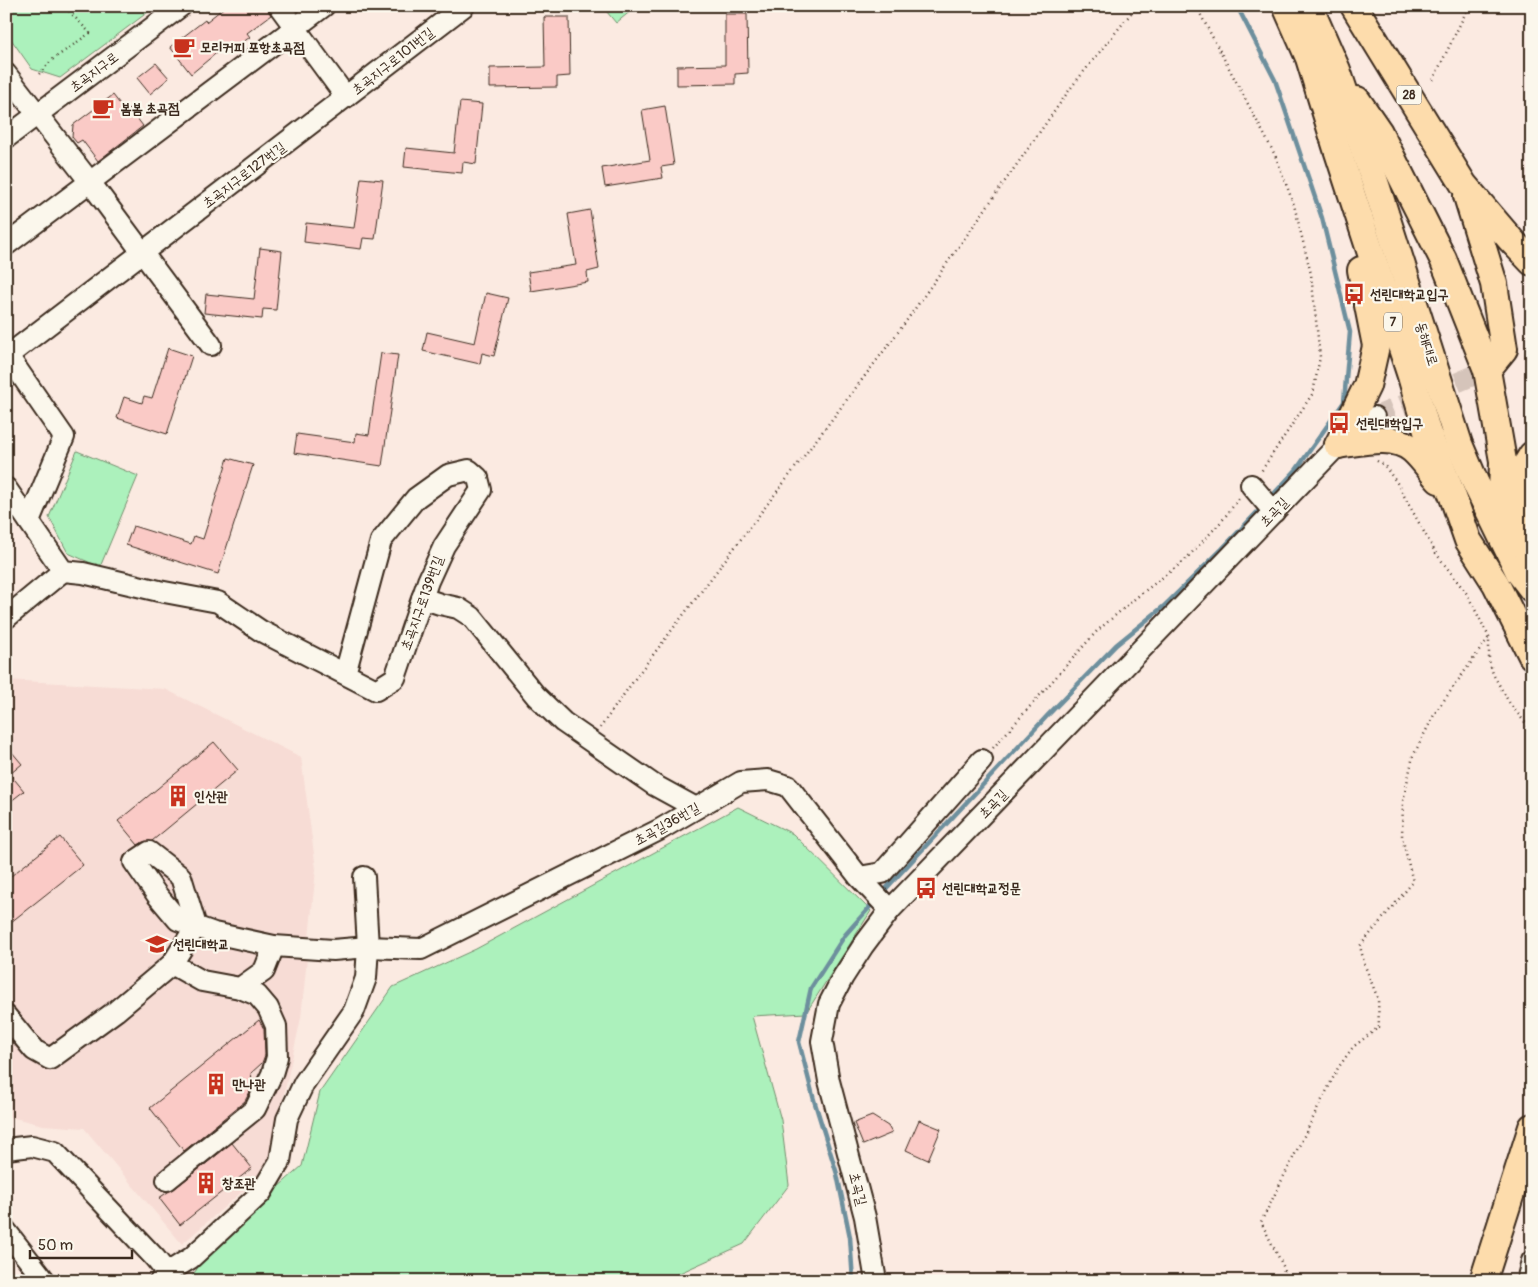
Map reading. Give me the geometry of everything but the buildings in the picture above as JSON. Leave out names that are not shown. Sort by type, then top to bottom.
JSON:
[{"type":"main road","name":"동해대로","points":[[1286,6],[1309,58],[1427,431],[1468,540],[1496,584]]},
{"type":"main road","name":"동해대로","points":[[1309,6],[1337,70],[1459,444],[1476,484],[1519,572],[1532,589]]},
{"type":"main road","name":"28","points":[[1354,6],[1464,185],[1532,262]]},
{"type":"main road","points":[[1337,70],[1379,132],[1443,259],[1487,370],[1503,461],[1501,535]]},
{"type":"main road","points":[[1336,146],[1376,346],[1367,386],[1338,444]]},
{"type":"main road","points":[[1464,185],[1494,284],[1504,349],[1487,370]]},
{"type":"main road","points":[[1338,444],[1392,440],[1412,449],[1453,497]]},
{"type":"main road","points":[[1532,455],[1523,470],[1521,536],[1532,562]]},
{"type":"main road","points":[[1496,584],[1532,656]]},
{"type":"main road","name":"7","points":[[1496,584],[1532,625]]},
{"type":"main road","points":[[1483,1281],[1532,1127]]},
{"type":"main road","points":[[1483,1281],[1532,1150]]},
{"type":"main road","points":[[1493,1281],[1517,1217],[1532,1185]]},
{"type":"street","name":"초곡지구로","points":[[6,138],[181,6]]},
{"type":"street","points":[[278,6],[346,97]]},
{"type":"street","points":[[6,245],[324,6]]},
{"type":"street","name":"초곡지구로101번길","points":[[346,97],[464,6]]},
{"type":"street","points":[[6,74],[90,182],[211,345]]},
{"type":"street","name":"초곡지구로127번길","points":[[7,356],[346,97]]},
{"type":"street","points":[[7,356],[64,437],[29,521]]},
{"type":"street","name":"초곡길","points":[[876,1281],[865,1217],[829,1081],[822,1041],[829,1004],[843,977],[886,905],[1274,512],[1338,444],[1374,417]]},
{"type":"street","name":"초곡지구로139번길","points":[[63,571],[83,573],[159,591],[218,602],[261,631],[376,690],[395,678],[428,581],[444,546],[481,490],[478,478],[469,470],[448,475],[416,498],[381,541],[345,674]]},
{"type":"street","points":[[1251,485],[1274,512]]},
{"type":"street","points":[[6,488],[63,571],[6,618]]},
{"type":"street","points":[[422,598],[458,608],[472,617],[536,696],[563,722],[654,785],[696,808]]},
{"type":"street","points":[[858,877],[882,873],[982,760]]},
{"type":"street","name":"초곡길36번길","points":[[172,964],[196,926],[214,933],[274,946],[333,950],[368,947],[421,949],[650,835],[741,782],[768,780],[788,786],[858,877],[886,905]]},
{"type":"street","points":[[6,1149],[32,1146],[55,1152],[145,1246],[164,1277],[191,1258],[261,1193],[280,1161],[287,1120],[304,1083],[354,1011],[366,978],[368,947],[364,877]]},
{"type":"street","points":[[240,988],[264,971],[274,946]]},
{"type":"street","points":[[6,1016],[34,1050],[50,1059],[116,1010],[172,964],[202,981],[240,988],[257,995],[268,1008],[276,1026],[277,1057],[272,1074],[255,1110],[167,1180]]},
{"type":"street","points":[[6,1231],[45,1281]]},
{"type":"street","points":[[1527,1281],[1532,1261]]},
{"type":"path","points":[[39,74],[52,60],[90,33],[64,6]]},
{"type":"path","points":[[591,741],[636,676],[902,327],[1073,85],[1137,6]]},
{"type":"path","points":[[982,760],[1037,696],[1097,631],[1184,561],[1220,522],[1269,462],[1313,393],[1320,358],[1311,274],[1294,205],[1275,155],[1196,6]]},
{"type":"path","points":[[1433,80],[1470,6]]},
{"type":"path","points":[[1375,460],[1384,465],[1397,483],[1434,552],[1467,594],[1489,637],[1489,660],[1493,674],[1510,704],[1532,731]]},
{"type":"path","points":[[1284,1281],[1284,1268],[1262,1222],[1338,1068],[1353,1047],[1380,1027],[1378,999],[1365,966],[1360,946],[1413,882],[1402,837],[1403,801],[1413,756],[1435,713],[1489,637]]},
{"type":"shaded area","name":"선린대학교","points":[[6,680],[165,689],[301,757],[316,869],[301,1018],[267,1170],[182,1244],[84,1128],[43,1125],[6,1116]]},
{"type":"green space","points":[[6,6],[156,6],[60,78],[32,69],[6,32]]},
{"type":"green space","points":[[602,6],[637,6],[616,23]]},
{"type":"green space","points":[[77,451],[138,476],[100,567],[68,553],[49,517]]},
{"type":"green space","points":[[738,807],[793,834],[871,911],[806,1013],[752,1016],[781,1120],[789,1185],[744,1244],[662,1281],[189,1281],[213,1244],[302,1166],[320,1092],[393,987],[476,949]]},
{"type":"waterway","points":[[1237,6],[1275,80],[1322,218],[1350,332],[1344,402],[1296,470],[1270,498]]},
{"type":"waterway","points":[[881,894],[1116,645],[1164,606],[1263,506]]},
{"type":"waterway","points":[[853,1281],[850,1237],[837,1174],[814,1100],[799,1042],[811,988],[845,935],[875,901]]},
{"type":"tunnel","points":[[1374,417],[1487,370]]},
{"type":"place","name":"모리커피 포항초곡점","points":[[184,47]]},
{"type":"place","name":"봄봄 초곡점","points":[[103,108]]},
{"type":"place","name":"선린대학교입구","points":[[1354,294]]},
{"type":"place","name":"선린대학입구","points":[[1339,423]]},
{"type":"place","name":"인산관","points":[[178,796]]},
{"type":"place","name":"선린대학교정문","points":[[926,888]]},
{"type":"place","name":"선린대학교","points":[[157,944]]},
{"type":"place","name":"만나관","points":[[216,1084]]},
{"type":"place","name":"창조관","points":[[206,1183]]}]
